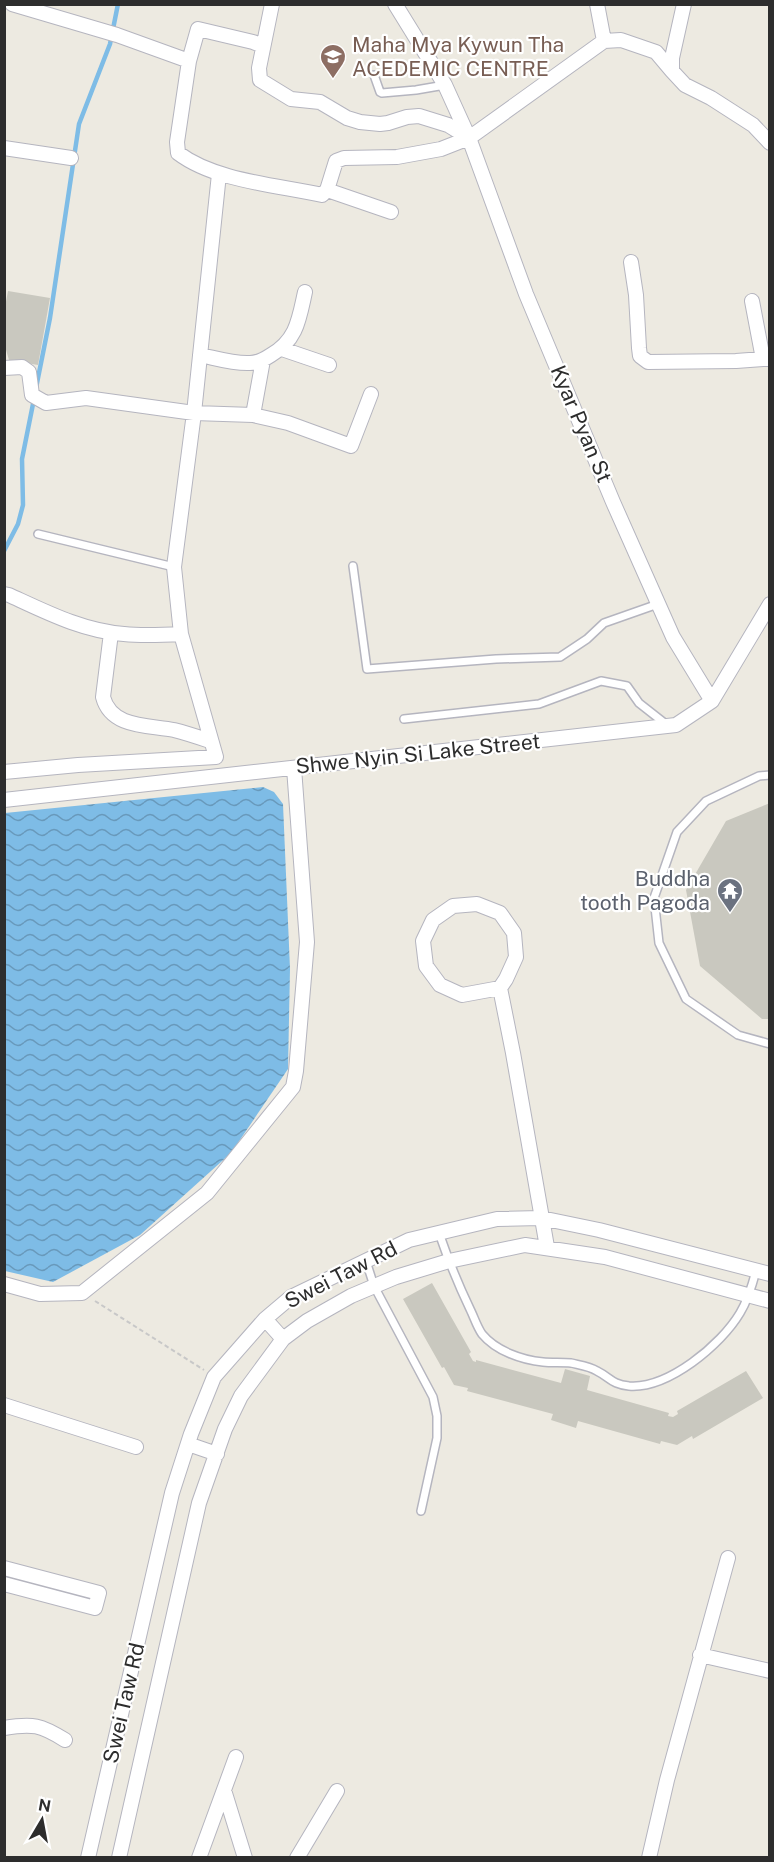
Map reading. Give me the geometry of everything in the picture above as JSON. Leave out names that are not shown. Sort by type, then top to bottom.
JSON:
[{"type":"street","points":[[12,4],[110,33],[189,61]]},
{"type":"street","points":[[272,4],[259,68],[260,80],[291,99],[320,102],[347,118],[370,123],[388,123],[419,116],[448,124],[469,138]]},
{"type":"street","name":"Kyar Pyan St","points":[[395,4],[445,85],[469,138],[526,294],[613,502],[673,637],[712,701]]},
{"type":"street","points":[[597,4],[604,41]]},
{"type":"street","points":[[672,71],[672,58],[684,4]]},
{"type":"street","points":[[263,46],[198,29],[189,61],[177,142],[178,153],[186,159],[219,174],[322,195],[327,190],[336,161],[344,158],[385,158],[415,154],[469,138],[604,41],[621,40],[656,52],[685,85],[711,98],[753,125],[770,143]]},
{"type":"street","points":[[4,148],[71,158]]},
{"type":"street","points":[[4,772],[216,757],[181,634],[174,567],[194,413],[219,174]]},
{"type":"street","points":[[327,190],[391,212]]},
{"type":"street","points":[[631,262],[640,356],[648,362],[766,359],[752,301]]},
{"type":"street","points":[[200,355],[249,363],[263,360],[282,349],[290,340],[298,324],[304,292]]},
{"type":"street","points":[[282,349],[329,365]]},
{"type":"street","points":[[253,415],[263,360]]},
{"type":"street","points":[[4,368],[22,367],[29,372],[36,397],[46,403],[86,398],[194,413],[253,415],[288,423],[351,446],[371,394]]},
{"type":"street","points":[[4,594],[84,627],[111,633],[181,634]]},
{"type":"street","name":"Shwe Nyin Si Lake Street","points":[[4,800],[676,725],[712,701],[770,604]]},
{"type":"street","points":[[111,633],[103,697],[105,706],[114,716],[130,723],[175,730],[210,741]]},
{"type":"street","points":[[4,1284],[40,1294],[82,1293],[207,1193],[293,1087],[307,942],[294,768]]},
{"type":"street","points":[[500,988],[462,995],[440,985],[426,966],[423,942],[434,920],[453,906],[477,903],[500,914],[514,933],[516,957],[500,988],[547,1247]]},
{"type":"street","name":"Swei Taw Rd","points":[[88,1857],[172,1493],[188,1444],[214,1377],[265,1318],[291,1297],[409,1240],[497,1219],[541,1218],[599,1230],[763,1273]]},
{"type":"street","name":"Swei Taw Rd","points":[[118,1857],[200,1503],[225,1429],[242,1396],[283,1339],[307,1321],[351,1296],[396,1277],[449,1261],[525,1245],[605,1257],[770,1301]]},
{"type":"street","points":[[265,1318],[283,1339]]},
{"type":"street","points":[[4,1405],[136,1447]]},
{"type":"street","points":[[188,1444],[217,1454]]},
{"type":"street","points":[[649,1857],[667,1780],[728,1557]]},
{"type":"street","points":[[4,1568],[99,1593],[95,1608],[4,1584]]},
{"type":"street","points":[[700,1655],[770,1671]]},
{"type":"street","points":[[4,1728],[25,1724],[45,1728],[64,1740]]},
{"type":"street","points":[[199,1857],[236,1757]]},
{"type":"street","points":[[224,1790],[245,1857]]},
{"type":"street","points":[[297,1857],[337,1791]]},
{"type":"lane","points":[[374,75],[382,93],[445,85]]},
{"type":"lane","points":[[38,534],[174,567]]},
{"type":"lane","points":[[353,566],[367,669],[496,659],[560,657],[587,639],[604,623],[658,604]]},
{"type":"lane","points":[[404,718],[539,704],[601,681],[627,686],[639,703],[669,726]]},
{"type":"lane","points":[[770,775],[759,776],[706,801],[677,832],[654,898],[659,944],[686,999],[738,1035],[770,1044]]},
{"type":"lane","points":[[439,1233],[482,1334],[497,1346],[529,1360],[567,1362],[583,1366],[598,1371],[617,1384],[632,1386],[650,1384],[666,1378],[706,1352],[732,1324],[763,1273]]},
{"type":"lane","points":[[366,1261],[375,1286],[433,1397],[437,1416],[437,1438],[420,1511]]},
{"type":"path","points":[[82,1293],[214,1377]]},
{"type":"water","points":[[263,787],[274,792],[283,804],[290,969],[288,1069],[231,1153],[140,1235],[53,1282],[5,1271],[5,813]]},
{"type":"building","points":[[8,291],[50,298],[38,365],[9,360],[4,343],[4,312]]},
{"type":"building","name":"Buddha tooth Pagoda","points":[[770,803],[770,1019],[762,1019],[700,966],[686,890],[726,821]]},
{"type":"building","points":[[432,1283],[471,1352],[469,1354],[473,1361],[561,1383],[565,1369],[590,1376],[587,1390],[669,1413],[668,1416],[673,1417],[678,1414],[677,1411],[746,1371],[763,1398],[693,1439],[692,1436],[677,1445],[661,1441],[660,1444],[578,1421],[576,1428],[551,1420],[553,1414],[467,1391],[468,1388],[454,1385],[444,1367],[442,1368],[403,1299]]},
{"type":"waterway","points":[[36,388],[50,318],[79,124],[110,44],[118,4]]},
{"type":"waterway","points":[[4,551],[18,524],[23,505],[22,459],[34,399]]},
{"type":"place","name":"Maha Mya Kywun Tha ACEDEMIC CENTRE","points":[[333,80]]},
{"type":"place","name":"Buddha tooth Pagoda","points":[[730,914]]}]
